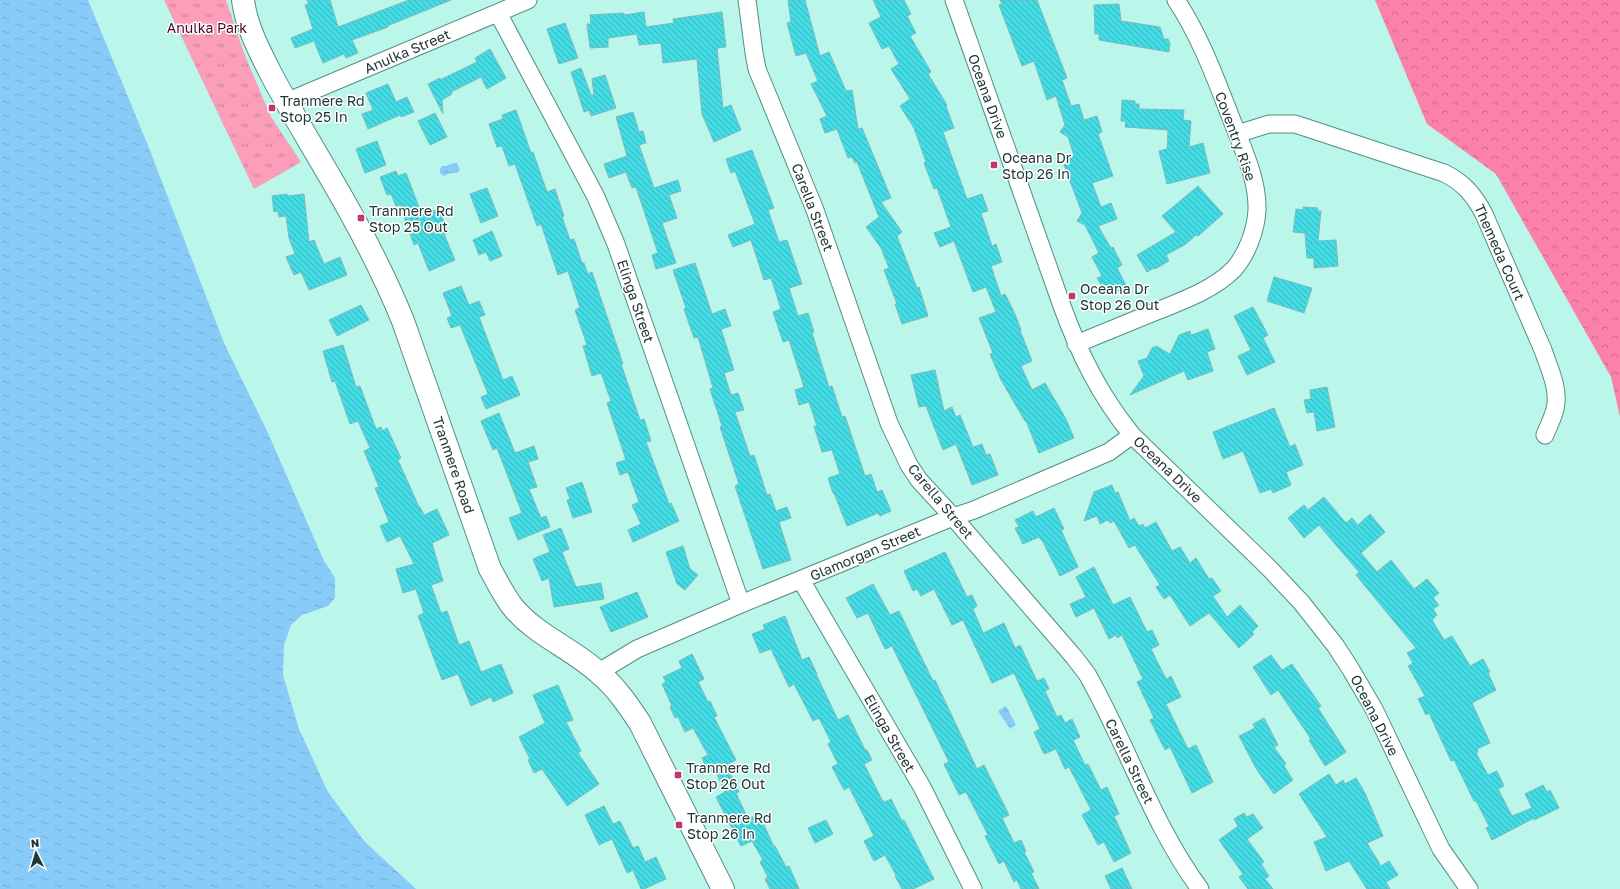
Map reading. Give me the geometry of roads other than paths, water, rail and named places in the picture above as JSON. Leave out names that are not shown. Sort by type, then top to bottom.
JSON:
[{"type":"street","name":"Tranmere Road","points":[[243,0],[252,34],[286,102],[336,186],[388,285],[403,321],[490,569],[499,587],[512,606],[528,622],[599,672],[628,704],[640,723],[723,889]]},
{"type":"street","name":"Anulka Street","points":[[286,102],[528,0]]},
{"type":"street","name":"Carella Street","points":[[747,0],[757,69],[815,210],[889,424],[909,465],[919,480],[1069,651],[1086,674],[1095,689],[1169,840],[1184,867],[1200,889]]},
{"type":"street","name":"Oceana Drive","points":[[954,0],[1076,344],[1103,395],[1132,435],[1269,568],[1301,602],[1335,646],[1374,709],[1441,849],[1468,889]]},
{"type":"street","name":"Coventry Rise","points":[[1076,344],[1197,294],[1219,281],[1234,268],[1249,243],[1254,230],[1257,211],[1256,190],[1250,170],[1201,44],[1176,0]]},
{"type":"street","name":"Elinga Street","points":[[498,13],[596,197],[611,230],[741,604]]},
{"type":"street","name":"Themeda Court","points":[[1237,134],[1269,124],[1295,124],[1444,173],[1463,184],[1477,201],[1484,214],[1543,350],[1550,370],[1556,394],[1556,408],[1545,435]]},
{"type":"street","name":"Glamorgan Street","points":[[599,672],[637,649],[741,604],[953,517],[974,510],[1109,452],[1132,435]]},
{"type":"street","name":"Elinga Street","points":[[801,580],[919,781],[973,889]]},
{"type":"water","points":[[0,0],[88,0],[147,143],[224,343],[268,433],[324,561],[335,578],[335,598],[328,606],[302,615],[291,625],[284,645],[283,675],[299,729],[328,792],[365,842],[416,889],[0,889]]},
{"type":"water","points":[[457,163],[460,170],[457,173],[450,173],[444,176],[440,173],[442,166]]},
{"type":"water","points":[[1006,706],[1016,725],[1010,729],[998,711]]},
{"type":"place","name":"Tranmere Rd Stop 25 In","points":[[272,108]]},
{"type":"place","name":"Oceana Dr Stop 26 In","points":[[994,165]]},
{"type":"place","name":"Tranmere Rd Stop 25 Out","points":[[361,218]]},
{"type":"place","name":"Oceana Dr Stop 26 Out","points":[[1072,296]]},
{"type":"place","name":"Tranmere Rd Stop 26 Out","points":[[678,775]]},
{"type":"place","name":"Tranmere Rd Stop 26 In","points":[[679,825]]},
{"type":"park label","name":"Anulka Park","points":[[207,27]]}]
